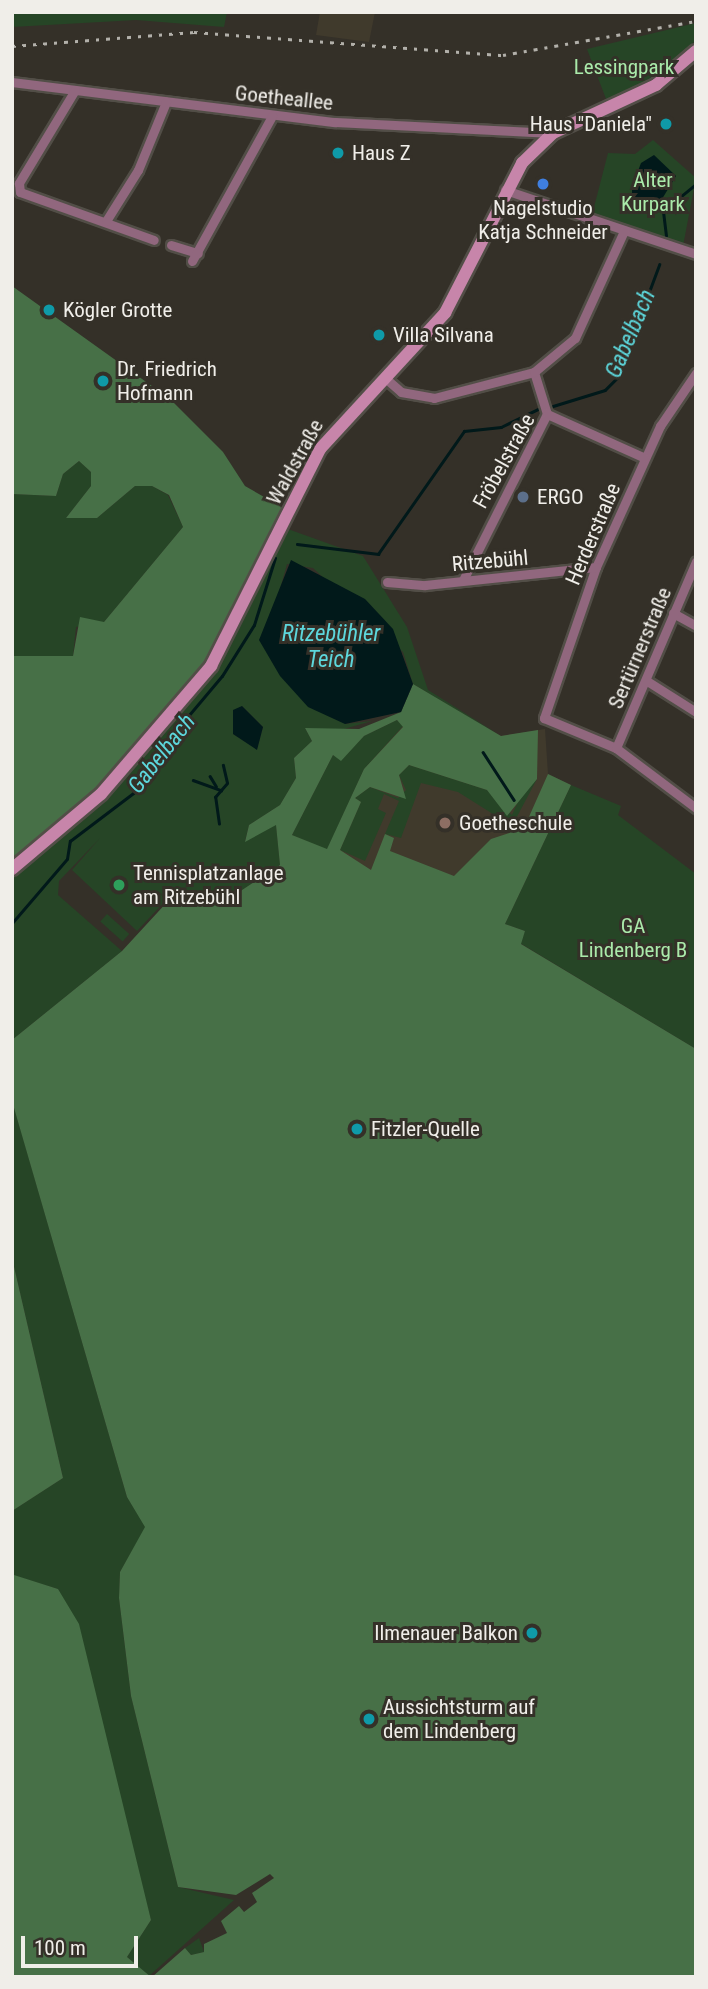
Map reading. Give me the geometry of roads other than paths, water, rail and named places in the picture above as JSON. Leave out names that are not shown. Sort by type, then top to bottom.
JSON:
[{"type":"street","name":"Waldstraße","points":[[12,869],[101,794],[211,666],[324,441],[456,296],[503,190],[553,133],[656,85],[696,51]]},
{"type":"street","name":"Goetheallee","points":[[12,82],[272,116],[553,133]]},
{"type":"street","points":[[75,90],[19,183],[20,192],[154,240]]},
{"type":"street","points":[[106,221],[138,170],[166,102]]},
{"type":"street","points":[[171,245],[195,257],[272,116]]},
{"type":"street","points":[[503,190],[696,254]]},
{"type":"street","points":[[384,377],[401,392],[434,398],[534,372],[575,338],[624,231]]},
{"type":"street","points":[[534,372],[547,414]]},
{"type":"street","name":"Herderstraße","points":[[616,748],[544,718],[596,566],[645,458],[696,373]]},
{"type":"street","name":"Fröbelstraße","points":[[463,580],[547,414],[645,458]]},
{"type":"street","name":"Sertürnerstraße","points":[[616,748],[647,681],[696,561]]},
{"type":"street","name":"Ritzebühl","points":[[387,582],[463,580],[596,566]]},
{"type":"street","points":[[673,613],[696,626]]},
{"type":"street","points":[[647,681],[696,712]]},
{"type":"street","points":[[616,748],[696,808]]},
{"type":"water","points":[[654,155],[676,176],[662,199],[640,208],[632,203],[632,187],[641,163]]},
{"type":"water","name":"Ritzebühler Teich","points":[[291,560],[365,599],[393,629],[413,684],[401,712],[345,724],[308,707],[280,676],[259,640]]},
{"type":"water","points":[[242,706],[263,727],[257,750],[233,734],[233,710]]},
{"type":"waterway","name":"Gabelbach","points":[[666,236],[663,211],[696,184]]},
{"type":"waterway","name":"Gabelbach","points":[[553,406],[605,390],[617,378],[659,265]]},
{"type":"waterway","name":"Gabelbach","points":[[297,544],[378,554],[464,431],[501,427],[538,409]]},
{"type":"waterway","name":"Gabelbach","points":[[12,923],[67,859],[70,841],[140,788],[147,765],[222,676],[254,625],[275,558]]},
{"type":"waterway","points":[[483,752],[514,800]]},
{"type":"waterway","points":[[219,824],[215,797],[227,783],[223,765]]},
{"type":"waterway","points":[[210,776],[216,786]]},
{"type":"waterway","points":[[193,780],[221,790]]},
{"type":"railway","points":[[12,46],[194,32],[503,55],[696,21]]},
{"type":"place","name":"Haus \"Daniela\"","points":[[666,124]]},
{"type":"place","name":"Haus Z","points":[[338,153]]},
{"type":"place","name":"Nagelstudio Katja Schneider","points":[[543,184]]},
{"type":"place","name":"Kögler Grotte","points":[[49,310]]},
{"type":"place","name":"Villa Silvana","points":[[379,335]]},
{"type":"place","name":"Dr. Friedrich Hofmann","points":[[103,381]]},
{"type":"place","name":"ERGO","points":[[523,497]]},
{"type":"place","name":"Goetheschule","points":[[445,823]]},
{"type":"place","name":"Tennisplatzanlage am Ritzebühl","points":[[119,885]]},
{"type":"place","name":"Fitzler-Quelle","points":[[357,1129]]},
{"type":"place","name":"Ilmenauer Balkon","points":[[532,1633]]},
{"type":"place","name":"Aussichtsturm auf dem Lindenberg","points":[[369,1719]]},
{"type":"park label","name":"Lessingpark","points":[[624,67]]},
{"type":"park label","name":"Alter Kurpark","points":[[653,192]]},
{"type":"park label","name":"GA Lindenberg B","points":[[633,938]]}]
